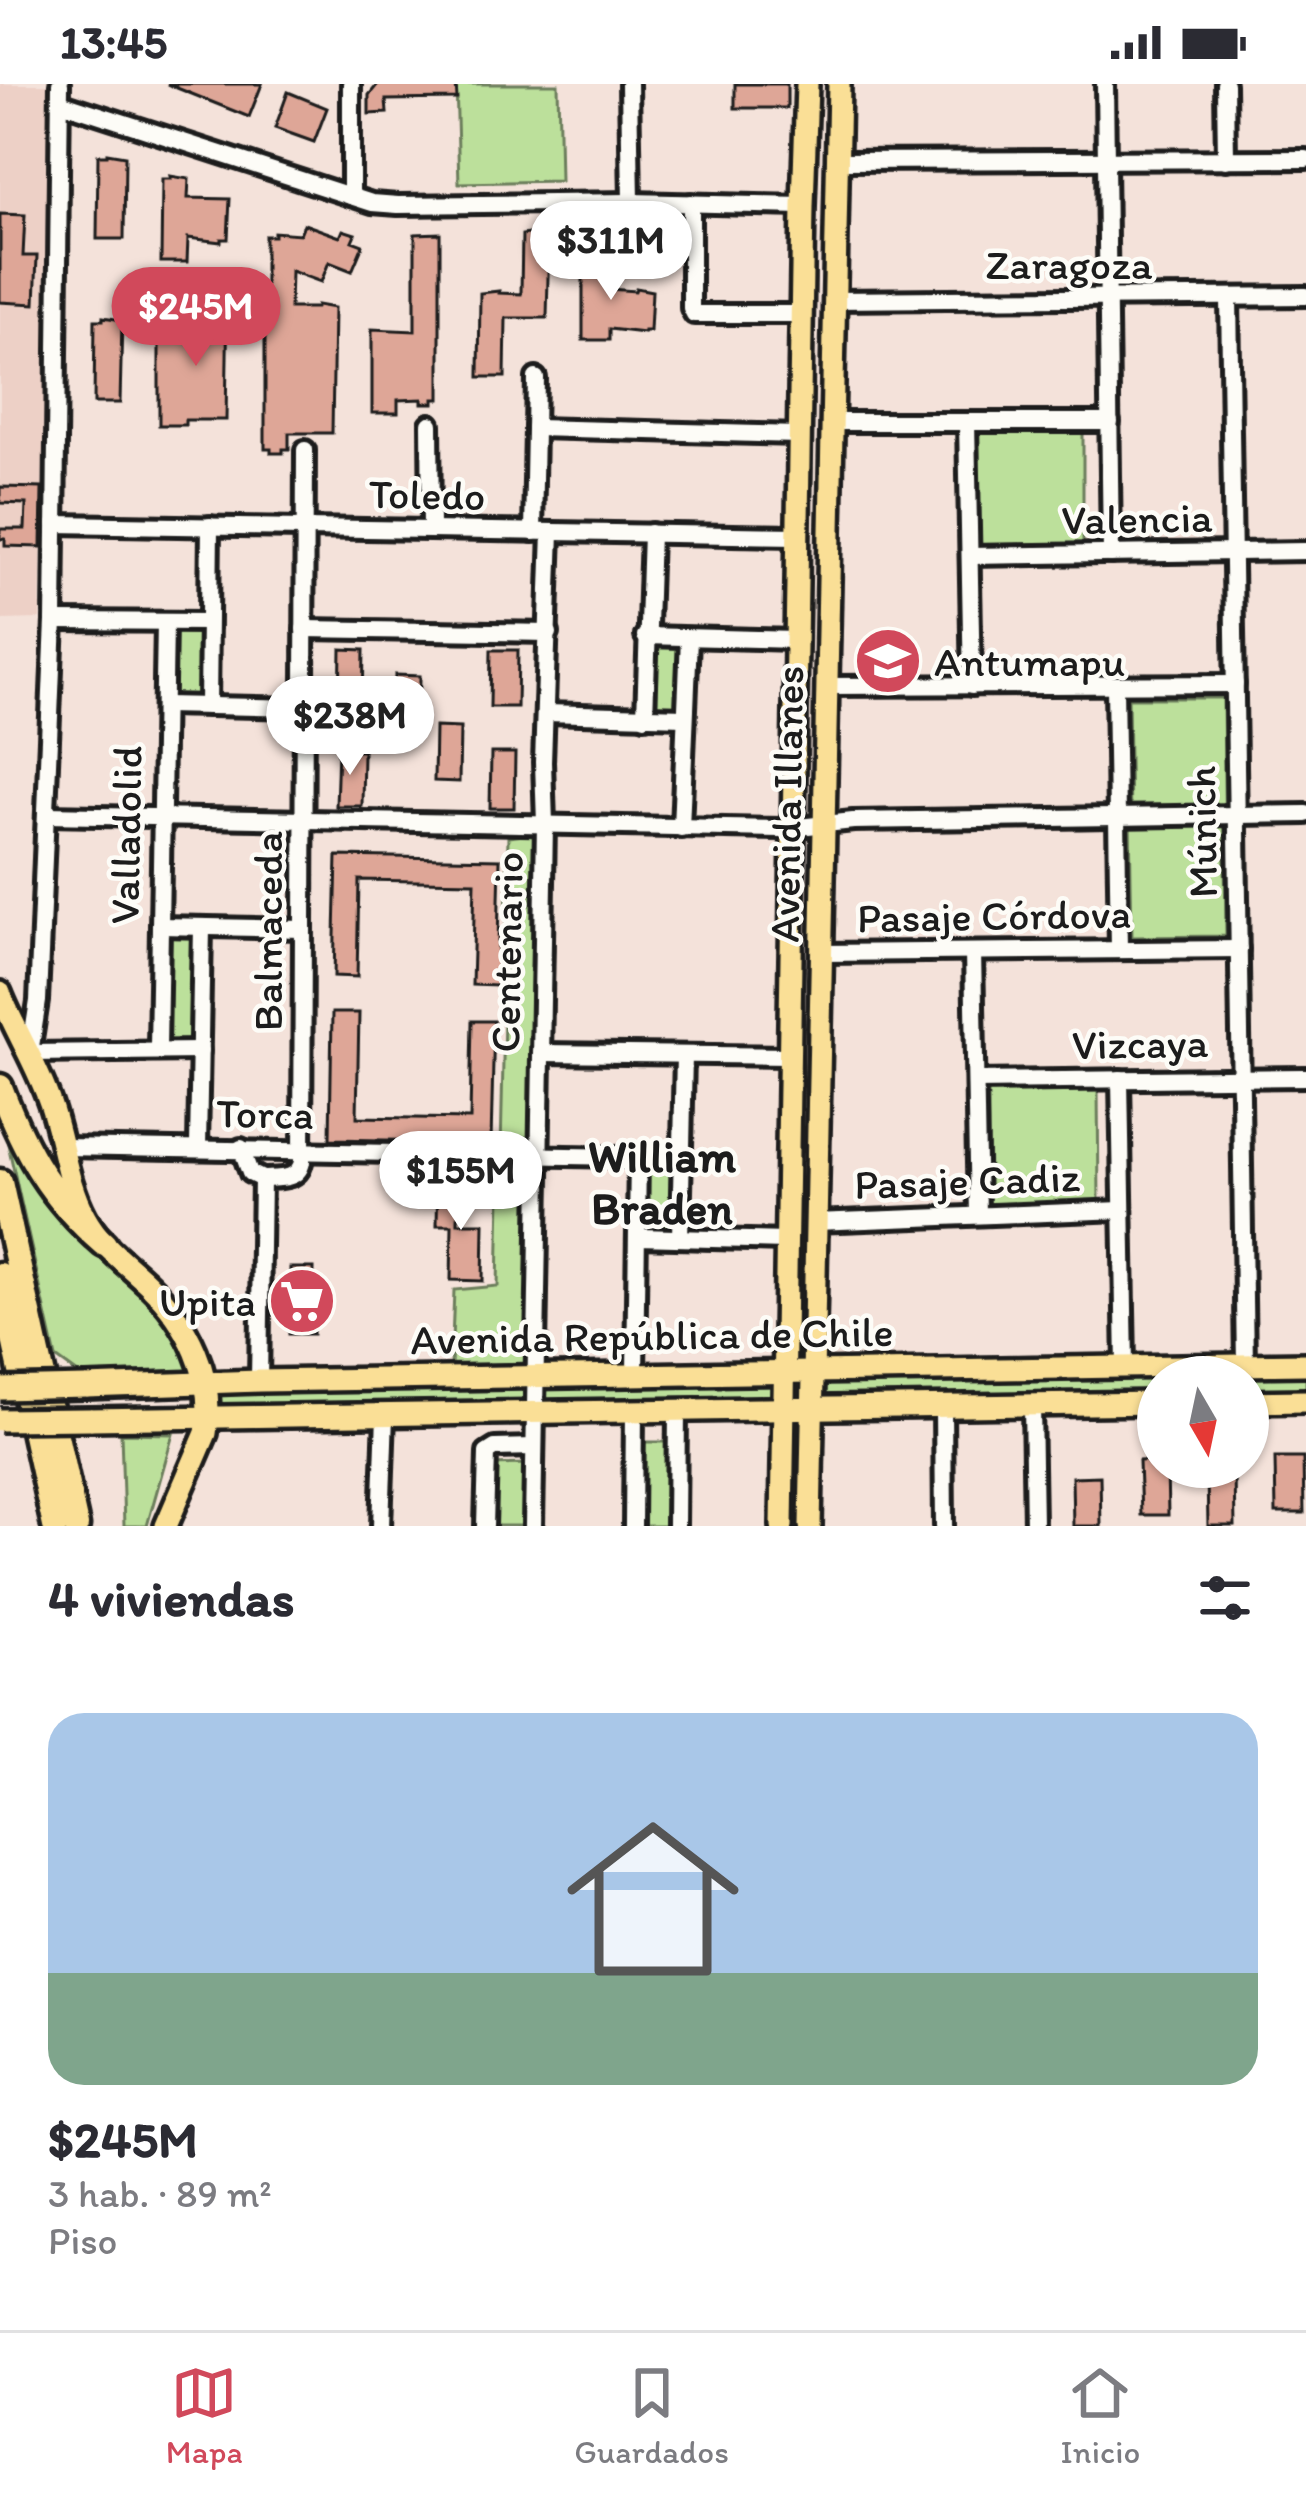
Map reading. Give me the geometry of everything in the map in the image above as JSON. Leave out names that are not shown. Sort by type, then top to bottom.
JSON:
[{"type":"highway","points":[[0,1087],[40,1174],[74,1217],[104,1244]]},
{"type":"highway","points":[[0,1182],[76,1526]]},
{"type":"highway","points":[[0,1275],[56,1526]]},
{"type":"main road","name":"Avenida Illanes","points":[[782,1526],[807,84]]},
{"type":"main road","name":"Avenida Illanes","points":[[810,1526],[839,84]]},
{"type":"main road","points":[[805,124],[823,153],[837,161]]},
{"type":"main road","points":[[802,206],[821,216],[835,242]]},
{"type":"main road","points":[[802,306],[833,300]]},
{"type":"main road","points":[[0,993],[50,1101],[77,1200],[89,1225],[176,1316],[205,1382],[208,1417],[203,1441],[166,1526]]},
{"type":"main road","name":"Avenida República de Chile","points":[[1269,1365],[1306,1364]]},
{"type":"main road","points":[[1075,1367],[1075,1405]]},
{"type":"main road","name":"Avenida República de Chile","points":[[0,1389],[1137,1367]]},
{"type":"main road","points":[[701,1372],[695,1390],[701,1409]]},
{"type":"main road","points":[[1269,1402],[1306,1401]]},
{"type":"main road","name":"Avenida República de Chile","points":[[0,1420],[1137,1404]]},
{"type":"street","points":[[350,84],[351,196]]},
{"type":"street","points":[[629,84],[631,202]]},
{"type":"street","points":[[1105,84],[1111,554]]},
{"type":"street","points":[[1225,84],[1226,160]]},
{"type":"street","points":[[200,1051],[30,1053],[38,1001],[53,621],[60,93],[372,202],[802,206]]},
{"type":"street","points":[[837,161],[1306,158]]},
{"type":"street","points":[[691,203],[694,314],[802,306]]},
{"type":"street","name":"Zaragoza","points":[[833,300],[1306,296]]},
{"type":"street","name":"Múnich","points":[[1229,298],[1245,1356]]},
{"type":"street","name":"Centenario","points":[[532,1526],[549,633],[536,378]]},
{"type":"street","points":[[832,422],[1110,422]]},
{"type":"street","points":[[967,422],[972,686]]},
{"type":"street","points":[[430,424],[431,530]]},
{"type":"street","points":[[535,428],[800,435]]},
{"type":"street","name":"Balmaceda","points":[[302,1150],[305,450]]},
{"type":"street","name":"Toledo","points":[[55,524],[798,536]]},
{"type":"street","points":[[208,706],[210,526]]},
{"type":"street","points":[[645,717],[651,533]]},
{"type":"street","name":"Valencia","points":[[970,556],[1306,551]]},
{"type":"street","points":[[53,621],[208,622]]},
{"type":"street","name":"Valladolid","points":[[158,1049],[165,622]]},
{"type":"street","points":[[304,629],[549,633]]},
{"type":"street","points":[[646,636],[795,640]]},
{"type":"street","points":[[681,828],[689,638]]},
{"type":"street","points":[[826,686],[1235,683]]},
{"type":"street","points":[[1115,685],[1119,950]]},
{"type":"street","points":[[164,705],[304,708]]},
{"type":"street","points":[[546,713],[684,717]]},
{"type":"street","points":[[46,815],[793,828],[825,823],[1306,814]]},
{"type":"street","points":[[160,926],[303,928]]},
{"type":"street","name":"Valladolid","points":[[198,1148],[202,927]]},
{"type":"street","name":"Pasaje Córdova","points":[[822,953],[1239,949]]},
{"type":"street","points":[[973,952],[978,1215]]},
{"type":"street","points":[[541,1053],[789,1056]]},
{"type":"street","points":[[680,1238],[684,1054]]},
{"type":"street","name":"Vizcaya","points":[[976,1081],[1306,1077]]},
{"type":"street","points":[[1120,1079],[1125,1367]]},
{"type":"street","name":"Torca","points":[[63,1147],[682,1158]]},
{"type":"street","points":[[241,1148],[250,1174],[262,1179],[295,1174],[301,1168],[302,1150]]},
{"type":"street","points":[[635,1374],[638,1157]]},
{"type":"street","points":[[259,1381],[262,1179]]},
{"type":"street","name":"Pasaje Cadiz","points":[[815,1222],[1122,1210]]},
{"type":"street","points":[[638,1237],[786,1241]]},
{"type":"street","points":[[1032,1405],[1034,1526]]},
{"type":"street","points":[[944,1406],[944,1526]]},
{"type":"street","points":[[676,1526],[677,1410]]},
{"type":"street","points":[[633,1526],[634,1411]]},
{"type":"street","points":[[381,1526],[385,1415]]},
{"type":"street","points":[[485,1526],[487,1453],[495,1448],[534,1447]]},
{"type":"shaded area","points":[[0,84],[50,84],[40,619],[0,620]]},
{"type":"green space","points":[[456,84],[558,84],[560,181],[459,183]]},
{"type":"green space","points":[[1083,429],[1083,551],[978,551],[978,430]]},
{"type":"green space","points":[[167,629],[207,630],[204,700],[166,699]]},
{"type":"green space","points":[[649,632],[688,633],[686,707],[648,706]]},
{"type":"green space","points":[[1128,698],[1223,698],[1226,936],[1132,937]]},
{"type":"green space","points":[[540,833],[530,1367],[451,1367],[454,1290],[498,1286],[508,837]]},
{"type":"green space","points":[[163,936],[202,937],[197,1046],[162,1044]]},
{"type":"green space","points":[[1098,1087],[1099,1204],[989,1205],[988,1088]]},
{"type":"green space","points":[[1,1113],[35,1189],[164,1313],[198,1374],[78,1374],[56,1358]]},
{"type":"green space","points":[[642,1162],[676,1163],[675,1235],[641,1234]]},
{"type":"green space","points":[[1306,1371],[1306,1391],[1269,1392],[1269,1372]]},
{"type":"green space","points":[[1137,1373],[1137,1393],[214,1409],[212,1387]]},
{"type":"green space","points":[[121,1433],[173,1434],[147,1526],[124,1526]]},
{"type":"green space","points":[[637,1442],[673,1442],[672,1526],[636,1526]]},
{"type":"green space","points":[[530,1464],[530,1526],[488,1526],[488,1465]]},
{"type":"building","points":[[167,84],[262,84],[249,117]]},
{"type":"building","points":[[378,84],[456,84],[457,99],[386,100],[387,113],[369,114],[369,95]]},
{"type":"building","points":[[735,84],[787,84],[787,108],[735,108]]},
{"type":"building","points":[[288,92],[327,108],[314,142],[275,128]]},
{"type":"building","points":[[98,155],[125,156],[124,239],[97,239]]},
{"type":"building","points":[[162,179],[189,179],[188,198],[230,199],[228,239],[188,238],[187,262],[161,262]]},
{"type":"building","points":[[0,214],[25,215],[23,256],[37,256],[35,304],[0,302]]},
{"type":"building","points":[[304,224],[340,237],[343,230],[355,234],[352,241],[363,245],[352,271],[329,262],[321,282],[291,271],[290,308],[334,308],[332,433],[289,433],[289,449],[271,453],[265,449],[265,236],[300,234]]},
{"type":"building","points":[[440,233],[440,399],[434,403],[398,400],[398,413],[372,413],[372,329],[415,331],[415,234]]},
{"type":"building","points":[[522,235],[549,235],[547,318],[506,318],[505,377],[479,377],[480,293],[521,294]]},
{"type":"building","points":[[583,257],[610,257],[610,289],[652,291],[650,331],[609,329],[609,340],[583,340]]},
{"type":"building","points":[[201,295],[228,295],[226,420],[159,425],[159,341],[200,342]]},
{"type":"building","points":[[95,320],[122,320],[120,403],[94,403]]},
{"type":"building","points":[[0,487],[42,488],[41,547],[5,546],[5,539],[0,539],[0,529],[25,529],[26,504],[0,503]]},
{"type":"building","points":[[341,649],[364,650],[363,706],[340,706]]},
{"type":"building","points":[[491,650],[518,650],[517,707],[490,707]]},
{"type":"building","points":[[395,675],[420,676],[419,732],[394,731]]},
{"type":"building","points":[[435,727],[460,728],[459,782],[434,781]]},
{"type":"building","points":[[338,750],[363,751],[362,806],[336,806]]},
{"type":"building","points":[[491,753],[515,753],[514,808],[490,808]]},
{"type":"building","points":[[337,856],[500,859],[497,986],[472,985],[475,882],[359,880],[357,977],[334,976]]},
{"type":"building","points":[[332,1013],[359,1013],[357,1117],[470,1119],[472,1021],[494,1021],[491,1142],[330,1139]]},
{"type":"building","points":[[438,1176],[459,1176],[458,1223],[484,1223],[483,1281],[451,1280],[452,1225],[437,1225]]},
{"type":"building","name":"Upita","points":[[290,1268],[314,1268],[313,1334],[289,1334]]},
{"type":"building","points":[[1275,1458],[1303,1458],[1304,1513],[1276,1513]]},
{"type":"building","points":[[1100,1476],[1101,1526],[1073,1526],[1072,1477]]},
{"type":"building","points":[[1140,1488],[1167,1488],[1168,1515],[1141,1515]]},
{"type":"building","points":[[1207,1488],[1234,1488],[1235,1526],[1208,1526]]},
{"type":"place","name":"Antumapu","points":[[888,661]]},
{"type":"place","name":"Upita","points":[[302,1301]]},
{"type":"district","name":"William Braden","points":[[662,1182]]}]
